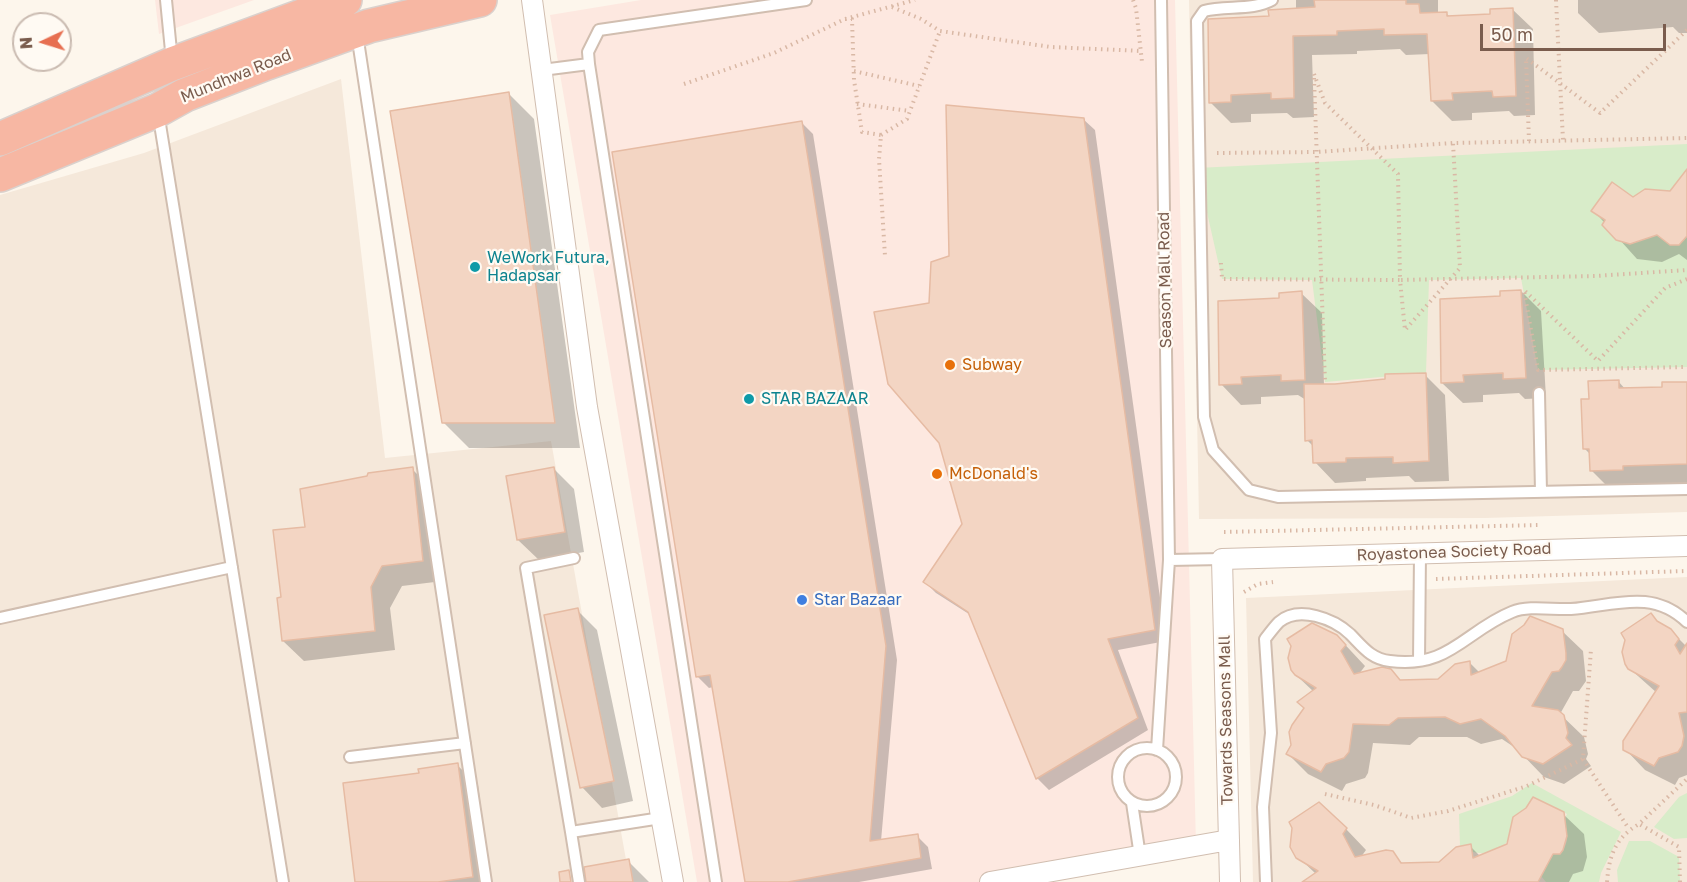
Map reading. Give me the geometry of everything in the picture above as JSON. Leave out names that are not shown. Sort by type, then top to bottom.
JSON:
[{"type":"highway","name":"Mundhwa Road","points":[[0,139],[172,64],[345,0]]},
{"type":"highway","name":"Mundhwa Road","points":[[0,175],[158,110],[185,95],[356,31],[480,0]]},
{"type":"street","points":[[532,0],[587,407],[673,882]]},
{"type":"street","name":"Royastonea Society Road","points":[[1222,559],[1687,546]]},
{"type":"street","name":"Towards Seasons Mall","points":[[1222,559],[1230,882]]},
{"type":"street","points":[[990,882],[1229,840]]},
{"type":"lane","points":[[166,0],[172,64]]},
{"type":"lane","points":[[716,882],[588,52],[599,30],[806,0]]},
{"type":"lane","name":"Season Mall Road","points":[[1157,750],[1169,560],[1161,0]]},
{"type":"lane","points":[[1272,0],[1264,5],[1220,7],[1204,11],[1197,21],[1204,417],[1213,450],[1249,490],[1278,497],[1687,489]]},
{"type":"lane","points":[[356,31],[486,882]]},
{"type":"lane","points":[[542,70],[590,64]]},
{"type":"lane","points":[[158,110],[283,882]]},
{"type":"lane","points":[[1539,393],[1541,492]]},
{"type":"lane","points":[[1419,661],[1420,553]]},
{"type":"lane","points":[[574,558],[526,568],[579,882]]},
{"type":"lane","points":[[1169,560],[1222,559]]},
{"type":"lane","points":[[0,618],[232,567]]},
{"type":"lane","points":[[1266,882],[1263,807],[1271,725],[1265,639],[1281,620],[1298,615],[1321,616],[1348,632],[1377,659],[1403,663],[1439,658],[1466,641],[1490,621],[1516,610],[1573,609],[1615,601],[1651,600],[1677,612],[1687,622]]},
{"type":"lane","points":[[350,757],[465,743]]},
{"type":"lane","points":[[1132,803],[1151,806],[1168,797],[1173,789],[1176,780],[1172,762],[1157,750],[1138,749],[1123,760],[1118,769],[1120,788],[1132,803],[1140,856]]},
{"type":"lane","points":[[571,832],[661,818]]},
{"type":"path","points":[[684,84],[774,53],[845,19],[915,0]]},
{"type":"path","points":[[1556,0],[1563,140]]},
{"type":"path","points":[[892,7],[921,19],[940,31],[1051,47],[1141,51]]},
{"type":"path","points":[[845,19],[852,20],[854,71],[862,132],[881,135],[907,119],[940,31]]},
{"type":"path","points":[[1529,141],[1526,58],[1600,113],[1687,30]]},
{"type":"path","points":[[854,71],[919,86]]},
{"type":"path","points":[[1325,382],[1314,74],[1325,103],[1398,174],[1400,280],[1405,330],[1460,268],[1453,143]]},
{"type":"path","points":[[857,104],[910,111]]},
{"type":"path","points":[[881,135],[879,159],[885,256]]},
{"type":"path","points":[[1212,153],[1317,152],[1453,143],[1687,138]]},
{"type":"path","points":[[1221,256],[1222,279],[1400,280],[1595,276],[1687,270]]},
{"type":"path","points":[[1687,279],[1665,288],[1598,361],[1524,290],[1538,370],[1687,367]]},
{"type":"path","points":[[1224,532],[1549,525]]},
{"type":"path","points":[[1591,649],[1583,759],[1629,829]]},
{"type":"path","points":[[1325,794],[1374,805],[1411,818],[1448,811],[1527,786],[1583,759]]},
{"type":"path","points":[[1607,882],[1609,862],[1617,840],[1629,829],[1639,824],[1687,778]]},
{"type":"path","points":[[1639,824],[1679,847],[1680,882]]},
{"type":"shaded area","points":[[155,0],[254,0],[159,34]]},
{"type":"shaded area","points":[[641,0],[1175,0],[1196,845],[1037,882],[697,882],[550,15]]},
{"type":"shaded area","points":[[1189,0],[1687,0],[1687,512],[1485,518],[1199,519]]},
{"type":"shaded area","points":[[341,79],[385,458],[551,441],[630,882],[0,882],[0,195],[144,153]]},
{"type":"shaded area","points":[[1687,577],[1687,882],[1253,882],[1246,598]]},
{"type":"green space","points":[[1687,144],[1687,367],[1538,370],[1521,278],[1429,280],[1426,373],[1325,382],[1312,280],[1222,279],[1197,168]]},
{"type":"green space","points":[[1532,783],[1621,832],[1599,882],[1546,882],[1541,876],[1553,854],[1560,854],[1565,847],[1567,835],[1562,824],[1567,814],[1533,797],[1526,808],[1513,817],[1510,829],[1514,832],[1504,845],[1491,852],[1483,853],[1476,853],[1460,846],[1459,814],[1512,796]]},
{"type":"green space","points":[[1687,793],[1687,838],[1674,839],[1654,827],[1679,797]]},
{"type":"green space","points":[[1629,841],[1650,841],[1679,857],[1680,882],[1618,882],[1617,870]]},
{"type":"building","points":[[1314,0],[1406,0],[1406,4],[1419,4],[1420,13],[1447,12],[1447,16],[1490,14],[1490,9],[1513,8],[1516,96],[1493,97],[1492,91],[1452,93],[1453,100],[1431,101],[1427,34],[1384,35],[1384,29],[1337,31],[1337,35],[1293,36],[1294,98],[1271,99],[1271,93],[1231,95],[1231,102],[1209,103],[1208,19],[1269,16],[1268,10],[1315,7]]},
{"type":"building","name":"WeWork Futura, Hadapsar","points":[[509,92],[555,423],[442,423],[390,111]]},
{"type":"building","points":[[946,105],[1084,118],[1155,630],[1108,639],[1138,718],[1036,779],[968,612],[923,582],[962,524],[939,443],[888,384],[874,312],[929,303],[931,262],[949,256]]},
{"type":"building","name":"STAR BAZAAR","points":[[802,121],[886,646],[870,841],[918,834],[921,858],[788,882],[745,882],[710,675],[696,677],[612,152]]},
{"type":"building","points":[[1687,169],[1687,236],[1679,245],[1670,245],[1657,235],[1630,244],[1616,240],[1602,225],[1605,220],[1591,211],[1612,182],[1633,197],[1645,189],[1670,191]]},
{"type":"building","points":[[1521,290],[1526,378],[1503,379],[1503,373],[1463,375],[1464,382],[1441,383],[1440,299],[1500,296],[1500,291]]},
{"type":"building","points":[[1302,291],[1305,380],[1281,381],[1281,375],[1241,377],[1242,384],[1219,385],[1218,301],[1279,298],[1279,293]]},
{"type":"building","points":[[1426,373],[1429,461],[1393,463],[1393,457],[1346,458],[1346,462],[1313,463],[1312,440],[1305,441],[1304,384],[1335,384],[1385,379],[1385,374]]},
{"type":"building","points":[[1619,380],[1619,388],[1662,387],[1662,382],[1687,382],[1687,464],[1623,466],[1623,470],[1590,471],[1589,449],[1583,449],[1581,399],[1589,399],[1588,381]]},
{"type":"building","points":[[413,467],[423,561],[382,566],[371,587],[375,631],[282,641],[277,598],[281,597],[273,530],[305,527],[300,489],[367,476],[368,473]]},
{"type":"building","points":[[554,467],[565,532],[517,540],[506,476]]},
{"type":"building","points":[[578,608],[614,781],[580,788],[544,615]]},
{"type":"building","points":[[1651,613],[1657,621],[1671,629],[1679,639],[1675,645],[1680,654],[1687,643],[1687,712],[1679,713],[1684,736],[1682,746],[1678,752],[1659,758],[1654,766],[1623,750],[1623,741],[1659,686],[1628,669],[1622,652],[1625,640],[1621,633]]},
{"type":"building","points":[[1530,616],[1563,629],[1566,653],[1566,660],[1562,667],[1559,671],[1552,672],[1532,706],[1558,710],[1564,715],[1568,733],[1566,738],[1572,745],[1543,764],[1522,757],[1505,736],[1481,719],[1460,724],[1445,717],[1398,718],[1389,725],[1353,724],[1349,752],[1344,758],[1326,764],[1321,772],[1286,754],[1291,745],[1289,732],[1304,708],[1297,702],[1316,688],[1291,670],[1288,658],[1291,646],[1287,639],[1312,623],[1337,635],[1346,645],[1341,651],[1354,674],[1382,667],[1391,669],[1400,680],[1438,679],[1455,664],[1470,661],[1471,675],[1506,661],[1512,634],[1524,625]]},
{"type":"building","points":[[458,763],[473,877],[438,882],[355,882],[343,783],[419,773],[418,769]]},
{"type":"building","points":[[1533,797],[1564,812],[1567,836],[1563,850],[1560,854],[1553,854],[1538,882],[1302,882],[1318,871],[1296,858],[1290,847],[1292,828],[1289,822],[1319,802],[1347,828],[1343,834],[1355,857],[1386,850],[1393,851],[1401,863],[1439,862],[1456,847],[1471,844],[1473,858],[1507,844],[1513,817],[1526,808]]},
{"type":"building","points":[[629,859],[633,882],[586,882],[584,867]]},
{"type":"building","points":[[569,870],[571,882],[560,882],[559,872]]},
{"type":"place","name":"WeWork Futura, Hadapsar","points":[[475,267]]},
{"type":"place","name":"Subway","points":[[950,365]]},
{"type":"place","name":"STAR BAZAAR","points":[[749,399]]},
{"type":"place","name":"McDonald's","points":[[937,474]]},
{"type":"place","name":"Star Bazaar","points":[[802,600]]}]
